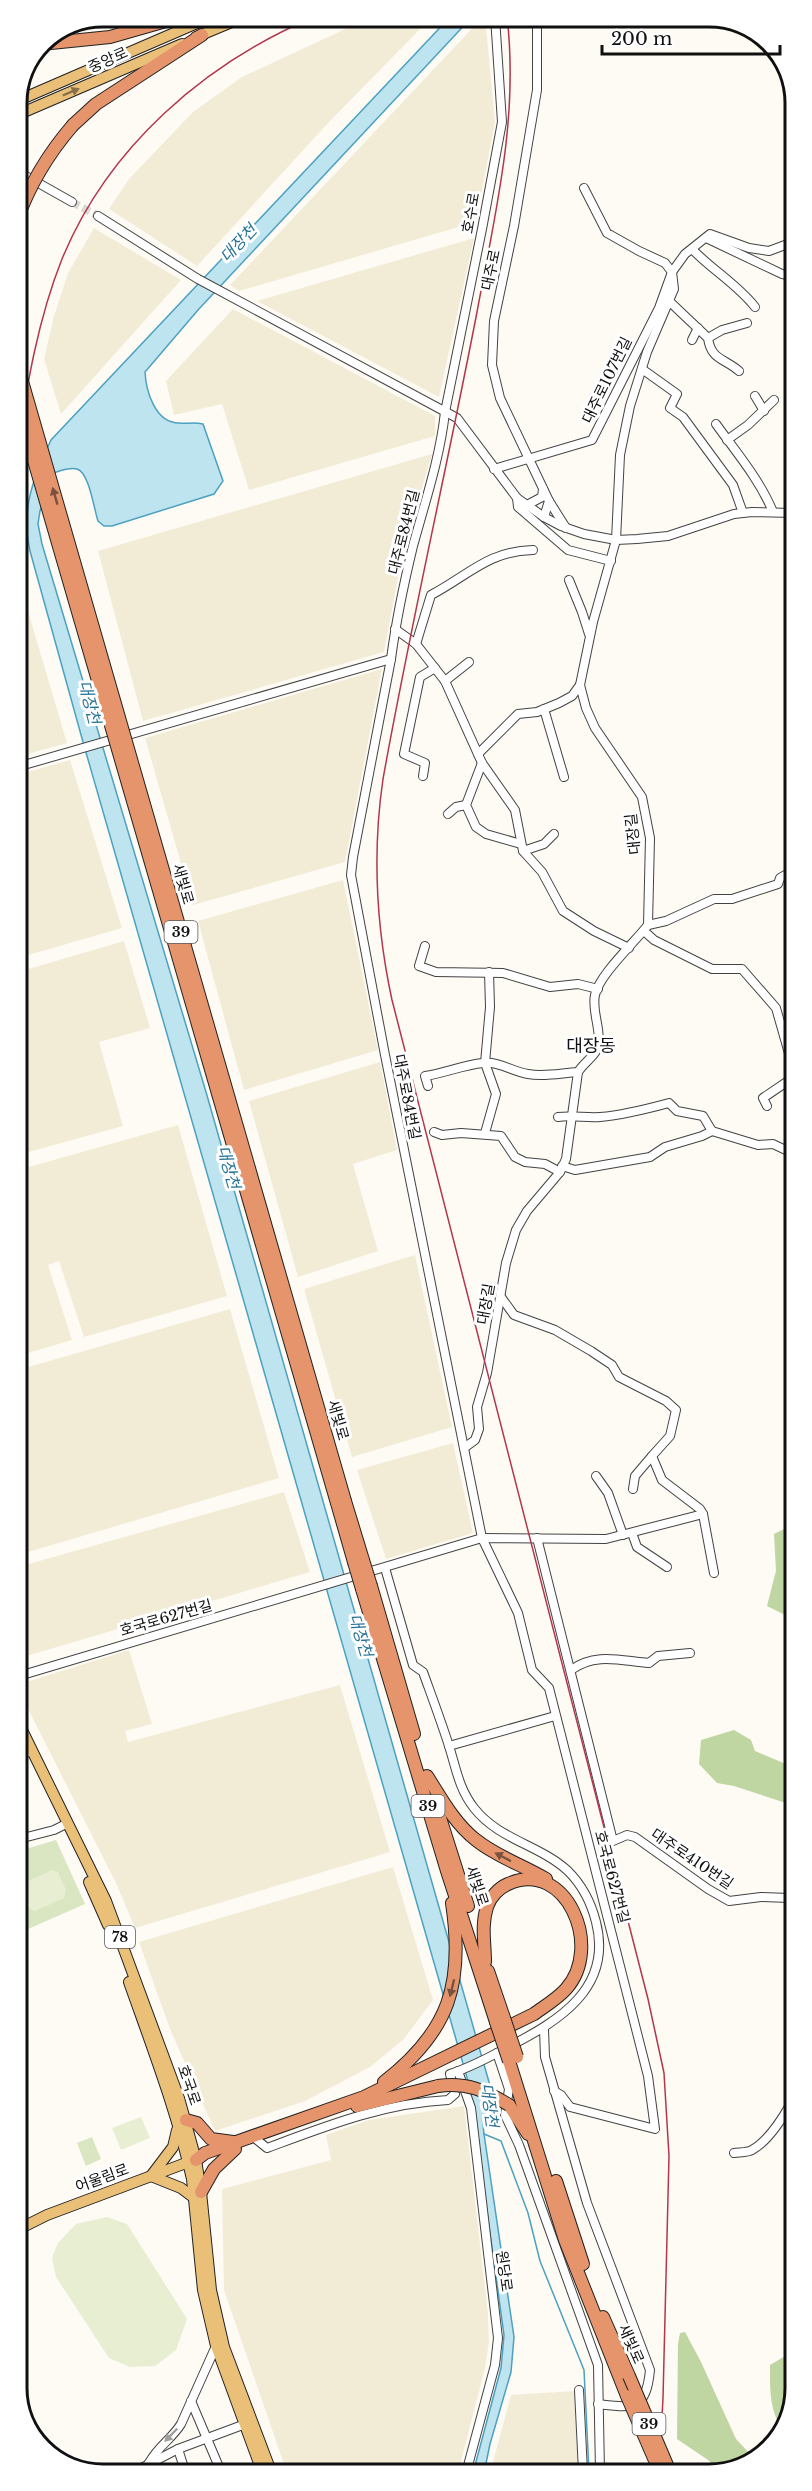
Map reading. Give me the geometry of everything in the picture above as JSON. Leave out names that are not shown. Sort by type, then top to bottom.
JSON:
[{"type":"highway","points":[[58,42],[110,37],[143,27]]},
{"type":"highway","points":[[27,193],[40,167],[73,125],[96,104],[202,35]]},
{"type":"highway","name":"새빛로","points":[[27,399],[341,1502]]},
{"type":"highway","name":"새빛로","points":[[27,436],[367,1588],[447,1872],[497,2028],[513,2059],[573,2238],[606,2324],[667,2464]]},
{"type":"highway","name":"새빛로","points":[[367,1588],[485,1962],[497,2028]]},
{"type":"highway","points":[[427,1776],[457,1820],[475,1840],[559,1887],[581,1915],[586,1937],[586,1958],[579,1979],[571,1992],[536,2017],[497,2028]]},
{"type":"highway","points":[[364,2097],[418,2054],[430,2037],[450,1997],[457,1964],[457,1935],[447,1872]]},
{"type":"highway","points":[[333,2114],[435,2067],[497,2028],[534,2014],[555,2000],[568,1987],[581,1958],[582,1937],[576,1915],[564,1897],[550,1886],[537,1881],[518,1880],[505,1886],[495,1893],[488,1905],[484,1922],[485,1962]]},
{"type":"highway","name":"새빛로","points":[[513,2059],[537,2150],[565,2240],[657,2464]]},
{"type":"highway","points":[[197,2194],[214,2169],[235,2146],[364,2097],[435,2067]]},
{"type":"highway","points":[[192,2161],[205,2153],[257,2140],[358,2105],[438,2086],[465,2085],[478,2088],[509,2105],[537,2150]]},
{"type":"highway","points":[[182,2123],[197,2123],[211,2139],[235,2146]]},
{"type":"main road","name":"중앙로","points":[[27,96],[186,27]]},
{"type":"main road","name":"중앙로","points":[[27,111],[219,27]]},
{"type":"main road","points":[[28,93],[40,91]]},
{"type":"main road","name":"호국로","points":[[27,1741],[122,1940],[182,2123],[192,2161],[211,2290],[224,2347],[260,2464]]},
{"type":"main road","name":"호국로","points":[[27,1763],[66,1824]]},
{"type":"main road","points":[[182,2123],[173,2147],[151,2176],[197,2194]]},
{"type":"main road","name":"어울림로","points":[[27,2225],[47,2215],[192,2161]]},
{"type":"main road","name":"호국로","points":[[197,2194],[202,2290],[216,2346],[247,2423],[267,2464]]},
{"type":"street","name":"호수로","points":[[445,412],[482,230],[501,122],[496,27]]},
{"type":"street","name":"대주로","points":[[537,27],[537,90],[514,226],[494,321],[492,365],[500,398],[549,501],[566,528]]},
{"type":"street","points":[[27,177],[72,202]]},
{"type":"street","points":[[585,188],[607,233],[639,252],[665,262],[672,272]]},
{"type":"street","points":[[98,216],[198,279],[457,418],[517,498],[544,517],[566,528],[616,540],[668,536],[743,513],[785,513]]},
{"type":"street","points":[[785,245],[769,251],[749,248],[710,234],[705,238],[785,275]]},
{"type":"street","name":"대주로107번길","points":[[494,469],[592,440],[659,308],[672,272],[705,238]]},
{"type":"street","points":[[692,249],[729,280],[755,307]]},
{"type":"street","name":"대주로107번길","points":[[616,540],[621,455],[630,406],[674,289],[672,272]]},
{"type":"street","points":[[669,301],[708,338],[713,355],[729,362],[739,371]]},
{"type":"street","points":[[708,338],[722,330],[747,323]]},
{"type":"street","points":[[692,339],[698,328]]},
{"type":"street","name":"대주로107번길","points":[[642,369],[677,394],[670,408],[682,417],[733,484],[743,513]]},
{"type":"street","points":[[755,396],[764,411]]},
{"type":"street","points":[[727,440],[764,411],[774,400]]},
{"type":"street","name":"대주로84번길","points":[[445,412],[442,443],[413,548],[395,629],[352,857],[351,875],[482,1538]]},
{"type":"street","points":[[716,424],[768,499],[773,512]]},
{"type":"street","points":[[527,505],[542,497],[543,488]]},
{"type":"street","points":[[517,498],[518,507],[568,550],[610,561]]},
{"type":"street","points":[[544,517],[549,501]]},
{"type":"street","name":"대장길","points":[[616,540],[590,637],[580,685],[586,708],[595,728],[642,797],[650,838],[646,928]]},
{"type":"street","points":[[416,644],[431,595],[455,583],[497,555],[533,550]]},
{"type":"street","points":[[569,580],[590,637]]},
{"type":"street","points":[[395,629],[416,644],[445,681],[482,764],[515,810],[522,847],[542,872],[563,911],[594,932],[629,948]]},
{"type":"street","points":[[27,764],[391,659]]},
{"type":"street","points":[[445,681],[469,662]]},
{"type":"street","points":[[423,776],[426,763],[404,754],[420,678],[435,668]]},
{"type":"street","points":[[478,754],[518,714],[544,709],[572,696],[580,685]]},
{"type":"street","points":[[544,709],[564,777]]},
{"type":"street","points":[[482,764],[466,805],[476,827],[486,834],[522,847],[544,844],[554,834]]},
{"type":"street","points":[[448,814],[456,807],[466,805]]},
{"type":"street","points":[[428,1086],[425,1076],[484,1063],[501,1065],[514,1072],[538,1076],[578,1072],[596,1051],[598,1034],[595,995],[608,972],[646,928],[714,899],[732,899],[778,884],[780,878],[785,875]]},
{"type":"street","points":[[646,928],[654,940],[712,969],[742,969],[776,1008],[785,1040]]},
{"type":"street","points":[[425,946],[419,966],[436,972],[503,973],[550,987],[578,984],[598,989]]},
{"type":"street","points":[[485,1133],[495,1094],[484,1063],[490,1007],[489,972]]},
{"type":"street","name":"대장길","points":[[464,1448],[475,1440],[479,1429],[477,1407],[488,1373],[506,1263],[516,1230],[527,1211],[561,1169],[566,1159],[578,1072]]},
{"type":"street","points":[[767,1106],[763,1098],[785,1083]]},
{"type":"street","points":[[558,1117],[573,1115],[598,1117],[635,1112],[669,1103],[677,1111],[702,1116],[712,1131],[758,1145],[773,1144],[785,1150]]},
{"type":"street","points":[[434,1132],[442,1135],[485,1133],[501,1136],[515,1157],[525,1162],[575,1170],[650,1157],[665,1147],[712,1131]]},
{"type":"street","points":[[501,1298],[514,1315],[555,1330],[591,1351],[612,1365],[619,1377],[666,1401],[676,1410],[670,1436],[635,1476],[633,1489]]},
{"type":"street","points":[[652,1456],[662,1480],[703,1514],[714,1573]]},
{"type":"street","points":[[596,1476],[608,1492],[627,1534],[638,1547],[667,1567]]},
{"type":"street","points":[[257,2140],[267,2148],[367,2112],[428,2101],[448,2100],[455,2094],[450,2074],[544,2029],[570,2008],[586,1990],[595,1974],[600,1953],[592,1909],[582,1886],[556,1861],[507,1837],[474,1809],[459,1785],[449,1746],[423,1672],[414,1665],[385,1568],[482,1538],[606,1539],[703,1514]]},
{"type":"street","name":"호국로627번길","points":[[482,1538],[518,1613],[532,1670],[549,1688],[648,2076],[655,2129],[570,2107],[561,2095],[554,2091]]},
{"type":"street","name":"대주로410번길","points":[[537,1538],[613,1841],[627,1835],[635,1837],[708,1889],[729,1901],[761,1897],[785,1898]]},
{"type":"street","name":"호국로627번길","points":[[27,1673],[385,1568]]},
{"type":"street","points":[[571,1670],[581,1663],[608,1657],[616,1661],[649,1663],[658,1656],[690,1653]]},
{"type":"street","points":[[449,1746],[555,1716]]},
{"type":"street","points":[[27,1836],[66,1824]]},
{"type":"street","points":[[582,1886],[597,1872]]},
{"type":"street","points":[[600,1953],[617,1950]]},
{"type":"street","points":[[544,2029],[545,2057],[587,2203],[650,2370],[648,2389],[640,2402],[627,2408],[598,2404]]},
{"type":"street","points":[[493,2055],[509,2089],[506,2115],[519,2145],[598,2365],[600,2464]]},
{"type":"street","name":"원당로","points":[[460,2071],[471,2108],[498,2338],[495,2365],[468,2464]]},
{"type":"street","points":[[734,2153],[751,2151],[762,2143],[785,2113]]},
{"type":"street","points":[[149,2463],[158,2447],[175,2433],[216,2346]]},
{"type":"street","points":[[579,2390],[583,2464]]},
{"type":"street","points":[[191,2401],[209,2437],[218,2464]]},
{"type":"street","points":[[149,2463],[178,2449],[247,2423]]},
{"type":"street","points":[[178,2449],[183,2464]]},
{"type":"shaded area","points":[[350,27],[422,27],[329,122],[197,266],[109,209],[129,179],[193,112],[242,77]]},
{"type":"shaded area","points":[[474,27],[486,27],[495,122],[476,222],[239,291],[230,285]]},
{"type":"shaded area","points":[[94,228],[181,280],[61,414],[44,359],[54,316],[68,273]]},
{"type":"shaded area","points":[[474,238],[439,397],[257,301]]},
{"type":"shaded area","points":[[233,309],[435,416],[435,436],[249,490],[222,404],[174,415],[166,381]]},
{"type":"shaded area","points":[[432,454],[403,551],[384,652],[143,721],[98,551]]},
{"type":"shaded area","points":[[27,608],[67,743],[27,754]]},
{"type":"shaded area","points":[[382,669],[345,862],[193,905],[145,738]]},
{"type":"shaded area","points":[[70,760],[122,928],[27,955],[27,772]]},
{"type":"shaded area","points":[[343,880],[378,1050],[244,1090],[198,921]]},
{"type":"shaded area","points":[[124,941],[150,1028],[99,1042],[123,1126],[27,1153],[27,969]]},
{"type":"shaded area","points":[[380,1062],[397,1150],[353,1164],[378,1251],[298,1277],[249,1101]]},
{"type":"shaded area","points":[[178,1125],[227,1296],[84,1337],[59,1261],[48,1265],[72,1340],[27,1353],[27,1167]]},
{"type":"shaded area","points":[[415,1255],[452,1427],[352,1457],[304,1289]]},
{"type":"shaded area","points":[[230,1309],[279,1478],[27,1552],[27,1367]]},
{"type":"shaded area","points":[[453,1443],[473,1533],[386,1559],[357,1470]]},
{"type":"shaded area","points":[[284,1492],[310,1572],[27,1656],[27,1564]]},
{"type":"shaded area","points":[[129,1650],[152,1724],[125,1731],[128,1742],[340,1685],[390,1852],[135,1928],[116,1883],[27,1707],[27,1682]]},
{"type":"shaded area","points":[[393,1867],[433,2000],[403,2040],[370,2067],[305,2101],[215,2131],[170,2029],[139,1942]]},
{"type":"shaded area","points":[[464,2106],[488,2313],[489,2342],[485,2368],[460,2464],[284,2464],[224,2290],[222,2189],[331,2160],[326,2135],[369,2120]]},
{"type":"shaded area","points":[[574,2391],[578,2464],[492,2464],[511,2395]]},
{"type":"green space","points":[[785,1528],[785,1615],[767,1606],[776,1571],[774,1534]]},
{"type":"green space","points":[[734,1730],[751,1740],[755,1751],[785,1764],[785,1803],[734,1786],[717,1783],[699,1764],[701,1740]]},
{"type":"green space","points":[[56,1840],[85,1904],[27,1929],[27,1849]]},
{"type":"green space","points":[[52,1870],[58,1872],[66,1890],[64,1898],[35,1911],[27,1906],[27,1882]]},
{"type":"green space","points":[[141,2117],[150,2138],[121,2150],[112,2128]]},
{"type":"green space","points":[[92,2137],[101,2159],[86,2166],[77,2143]]},
{"type":"green space","points":[[107,2217],[127,2224],[187,2319],[176,2350],[155,2366],[130,2367],[109,2358],[56,2277],[52,2258],[58,2243],[76,2224]]},
{"type":"green space","points":[[685,2332],[736,2439],[749,2452],[738,2458],[712,2464],[677,2439],[680,2333]]},
{"type":"green space","points":[[785,2356],[784,2398],[778,2420],[772,2406],[770,2365]]},
{"type":"water","name":"대장천","points":[[441,27],[463,27],[198,310],[145,372],[147,388],[153,405],[164,418],[171,422],[203,424],[223,481],[214,494],[112,526],[104,526],[98,521],[85,477],[77,469],[68,469],[53,473],[38,524],[42,544],[206,1092],[489,2082],[493,2101],[482,2116],[514,2337],[511,2372],[486,2464],[475,2464],[501,2368],[504,2335],[470,2088],[30,551],[27,522],[30,494],[51,440]]},
{"type":"waterway","name":"대장천","points":[[484,2134],[501,2141],[528,2213],[540,2261],[584,2370],[589,2464]]},
{"type":"tunnel","points":[[72,202],[98,216]]},
{"type":"railway","points":[[27,390],[46,305],[62,259],[82,218],[105,180],[133,145],[164,113],[198,84],[235,58],[293,27]]},
{"type":"railway","points":[[508,27],[510,55],[508,129],[498,202],[383,779],[378,835],[377,890],[382,945],[392,1000],[648,1999],[664,2073],[669,2156],[659,2464]]},
{"type":"district","name":"대장동","points":[[591,1046]]}]
